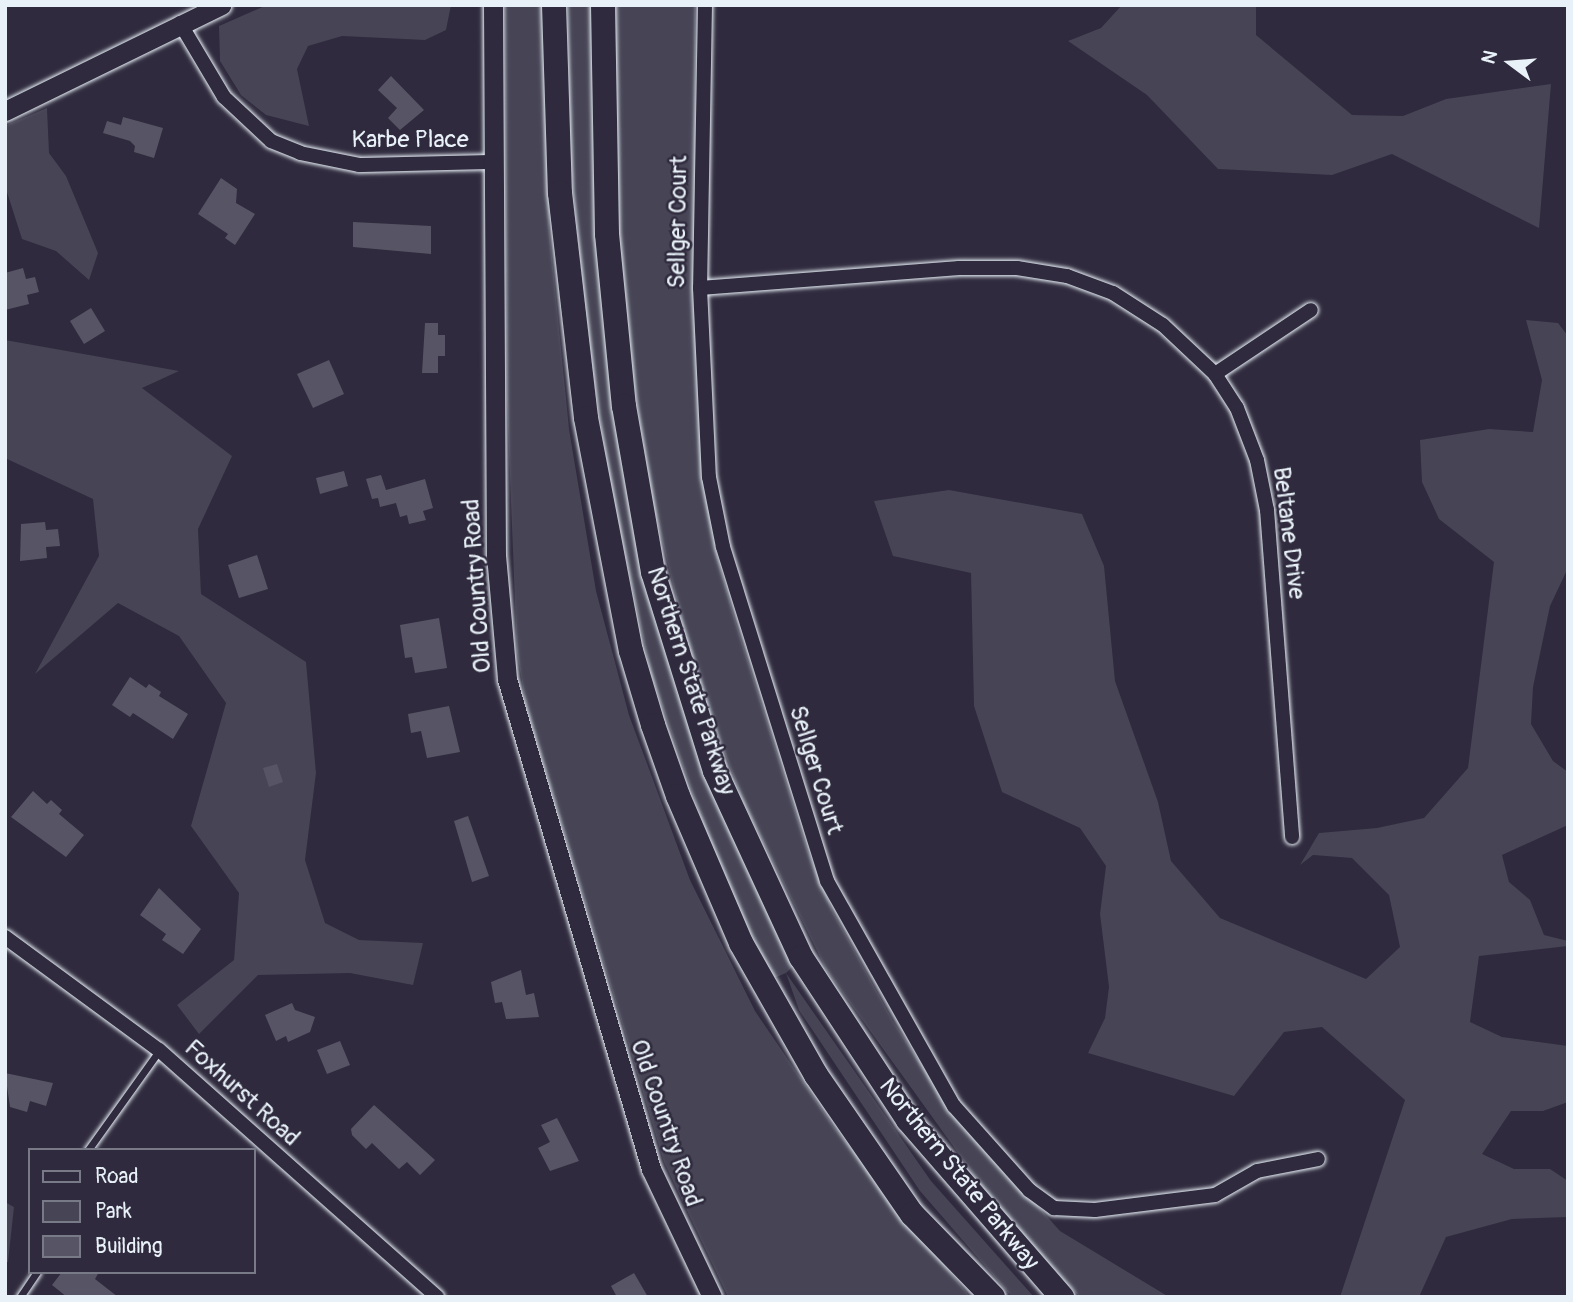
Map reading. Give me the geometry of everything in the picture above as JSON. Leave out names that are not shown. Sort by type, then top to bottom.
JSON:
[{"type":"highway","name":"Northern State Parkway","points":[[554,5],[560,193],[586,418],[631,651],[653,724],[678,796],[741,943],[816,1075],[912,1214],[993,1297]]},
{"type":"highway","name":"Northern State Parkway","points":[[603,5],[607,234],[624,406],[653,572],[715,771],[801,957],[908,1120],[1062,1297]]},
{"type":"main road","points":[[5,111],[221,5]]},
{"type":"main road","name":"Old Country Road","points":[[493,5],[496,555],[507,679],[519,734],[647,1156],[712,1297]]},
{"type":"street","name":"Sellger Court","points":[[705,5],[700,288],[709,477],[723,547],[823,868],[954,1106],[1029,1190],[1054,1208],[1095,1210],[1215,1195],[1257,1171],[1318,1159]]},
{"type":"street","name":"Karbe Place","points":[[180,23],[224,97],[271,141],[300,153],[359,165],[493,162]]},
{"type":"street","name":"Beltane Drive","points":[[700,288],[959,268],[1017,268],[1067,276],[1113,293],[1163,325],[1215,374],[1237,408],[1257,460],[1267,510],[1292,837]]},
{"type":"street","points":[[1215,374],[1311,310]]},
{"type":"street","name":"Foxhurst Road","points":[[5,937],[159,1050],[436,1297]]},
{"type":"lane","points":[[89,1148],[159,1050]]},
{"type":"lane","points":[[20,1297],[36,1274]]},
{"type":"green space","points":[[267,5],[451,5],[446,30],[425,40],[342,36],[308,46],[297,69],[309,126],[266,115],[241,95],[220,61],[219,26]]},
{"type":"green space","points":[[505,5],[548,5],[549,228],[569,429],[596,591],[629,715],[690,880],[755,1011],[833,1126],[970,1297],[728,1297],[664,1162],[526,705],[517,652],[507,399]]},
{"type":"green space","points":[[568,5],[594,5],[607,339],[625,485],[671,670],[746,867],[795,964],[786,973],[774,978],[722,877],[651,674],[611,488],[588,341],[570,153]]},
{"type":"green space","points":[[616,5],[695,5],[695,234],[706,494],[718,560],[735,620],[807,849],[833,912],[893,1021],[950,1108],[1060,1231],[1169,1297],[1080,1297],[1005,1218],[827,971],[744,803],[696,678],[653,503],[621,301],[614,131]]},
{"type":"green space","points":[[1122,5],[1256,5],[1256,35],[1352,115],[1403,116],[1446,99],[1551,84],[1539,228],[1392,154],[1332,175],[1218,169],[1147,95],[1068,41],[1101,28]]},
{"type":"green space","points":[[47,108],[49,153],[66,176],[98,253],[89,280],[56,251],[22,239],[5,186],[5,126]]},
{"type":"green space","points":[[1526,320],[1558,323],[1568,336],[1568,568],[1550,606],[1533,687],[1531,724],[1553,761],[1568,772],[1568,825],[1502,855],[1509,882],[1530,900],[1544,935],[1568,941],[1568,946],[1479,956],[1470,1022],[1502,1037],[1568,1046],[1568,1102],[1543,1111],[1511,1111],[1482,1154],[1514,1169],[1550,1169],[1568,1181],[1568,1217],[1512,1219],[1446,1237],[1419,1297],[1340,1297],[1405,1100],[1322,1027],[1284,1032],[1234,1096],[1088,1053],[1105,1018],[1109,987],[1100,914],[1106,866],[1080,828],[1002,792],[974,706],[971,573],[893,556],[874,501],[949,490],[1082,514],[1104,566],[1115,681],[1158,802],[1171,861],[1220,918],[1366,979],[1400,947],[1389,895],[1352,858],[1313,855],[1300,865],[1319,833],[1377,828],[1424,818],[1468,768],[1494,562],[1439,519],[1422,482],[1420,440],[1489,429],[1533,432],[1542,380]]},
{"type":"green space","points":[[5,340],[179,371],[142,388],[232,456],[198,529],[201,594],[306,662],[316,773],[305,860],[325,923],[359,940],[423,943],[413,985],[350,973],[258,975],[199,1034],[177,1005],[234,960],[239,893],[191,826],[226,703],[179,636],[118,603],[35,674],[99,556],[93,499],[5,458]]},
{"type":"green space","points":[[786,973],[931,1181],[1034,1297],[1012,1297],[920,1191],[799,1010]]},
{"type":"green space","points":[[5,1202],[14,1207],[8,1262],[5,1262]]},
{"type":"building","points":[[391,76],[424,110],[400,130],[388,118],[397,108],[378,90]]},
{"type":"building","points":[[123,117],[163,128],[154,158],[134,152],[135,146],[130,141],[103,133],[107,121],[121,125]]},
{"type":"building","points":[[221,178],[237,189],[236,203],[255,214],[235,245],[225,238],[228,234],[198,214]]},
{"type":"building","points":[[353,222],[431,226],[431,254],[353,247]]},
{"type":"building","points":[[23,268],[26,279],[35,277],[39,292],[27,295],[29,304],[5,310],[5,273]]},
{"type":"building","points":[[91,308],[105,331],[84,344],[70,321]]},
{"type":"building","points":[[425,323],[438,323],[438,335],[445,335],[445,356],[438,356],[438,373],[422,373]]},
{"type":"building","points":[[329,360],[344,394],[313,408],[297,374]]},
{"type":"building","points":[[344,471],[348,486],[320,494],[316,478]]},
{"type":"building","points":[[381,475],[386,490],[425,479],[433,508],[423,511],[426,520],[409,524],[407,515],[400,517],[396,503],[380,507],[378,498],[372,499],[366,479]]},
{"type":"building","points":[[45,522],[46,530],[58,529],[60,546],[46,547],[47,558],[20,561],[21,524]]},
{"type":"building","points":[[257,555],[268,589],[239,598],[228,565]]},
{"type":"building","points":[[439,618],[447,668],[415,673],[412,657],[405,658],[400,625]]},
{"type":"building","points":[[130,677],[146,688],[149,684],[161,692],[159,696],[188,714],[173,739],[133,713],[130,717],[112,705]]},
{"type":"building","points":[[449,706],[460,752],[427,758],[421,731],[411,733],[408,714]]},
{"type":"building","points":[[277,764],[283,782],[269,787],[263,768]]},
{"type":"building","points":[[33,791],[47,804],[51,800],[62,810],[59,814],[84,835],[66,857],[11,817]]},
{"type":"building","points":[[468,816],[489,876],[472,882],[454,821]]},
{"type":"building","points":[[159,888],[201,929],[183,954],[162,940],[166,934],[140,915]]},
{"type":"building","points":[[521,970],[526,995],[534,993],[539,1017],[506,1019],[502,1002],[495,1003],[491,982]]},
{"type":"building","points":[[292,1003],[295,1010],[315,1017],[310,1032],[288,1042],[286,1036],[276,1041],[265,1015]]},
{"type":"building","points":[[340,1041],[350,1065],[327,1074],[317,1050]]},
{"type":"building","points":[[5,1073],[53,1083],[46,1106],[30,1101],[27,1112],[10,1107]]},
{"type":"building","points":[[374,1105],[435,1160],[420,1175],[407,1162],[399,1169],[372,1143],[366,1149],[352,1135],[351,1129]]},
{"type":"building","points":[[557,1118],[579,1161],[550,1171],[538,1148],[550,1142],[541,1125]]},
{"type":"building","points":[[634,1273],[648,1297],[617,1297],[611,1286]]},
{"type":"building","points":[[60,1274],[98,1274],[95,1279],[118,1297],[67,1297],[52,1285]]}]
